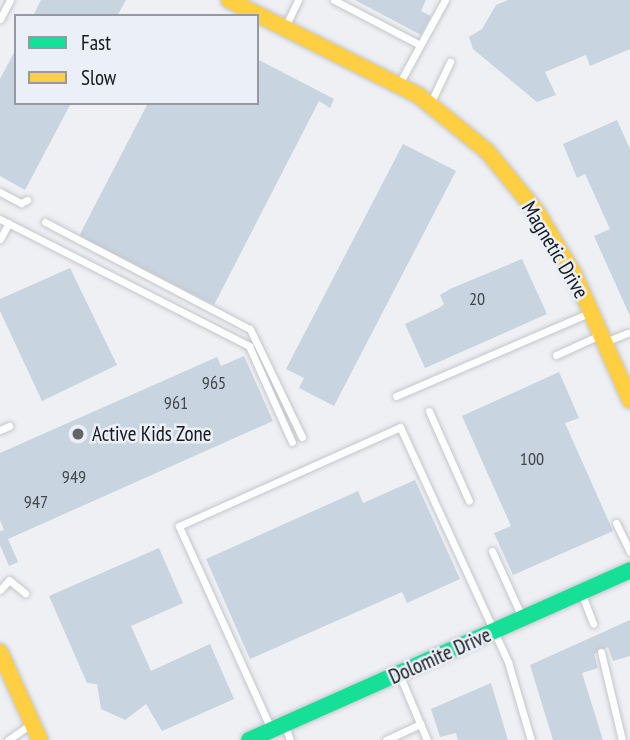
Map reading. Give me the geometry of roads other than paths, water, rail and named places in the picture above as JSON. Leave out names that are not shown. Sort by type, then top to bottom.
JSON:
[{"type":"street","name":"Magnetic Drive","points":[[229,0],[257,14]]},
{"type":"street","name":"Magnetic Drive","points":[[259,15],[398,85],[429,104],[487,151],[537,212],[591,312],[630,400]]},
{"type":"street","name":"Dolomite Drive","points":[[249,740],[630,570]]},
{"type":"street","points":[[0,652],[40,740]]},
{"type":"lane","points":[[0,19],[10,0]]},
{"type":"lane","points":[[285,28],[298,0]]},
{"type":"lane","points":[[334,0],[420,45]]},
{"type":"lane","points":[[398,85],[445,0]]},
{"type":"lane","points":[[429,104],[450,62]]},
{"type":"lane","points":[[0,192],[21,203],[27,200]]},
{"type":"lane","points":[[0,219],[249,346],[292,442]]},
{"type":"lane","points":[[45,222],[250,329],[302,437]]},
{"type":"lane","points":[[0,239],[9,223]]},
{"type":"lane","points":[[397,396],[591,312]]},
{"type":"lane","points":[[556,355],[627,332]]},
{"type":"lane","points":[[429,411],[469,501]]},
{"type":"lane","points":[[0,430],[9,425]]},
{"type":"lane","points":[[290,740],[278,727],[180,526],[400,427],[508,662],[531,740]]},
{"type":"lane","points":[[616,523],[630,552]]},
{"type":"lane","points":[[492,551],[523,619]]},
{"type":"lane","points":[[0,590],[9,580],[25,593]]},
{"type":"lane","points":[[582,592],[593,624]]},
{"type":"lane","points":[[601,652],[622,740]]},
{"type":"lane","points":[[399,675],[427,740]]},
{"type":"lane","points":[[8,740],[32,723]]},
{"type":"lane","points":[[386,740],[420,724]]},
{"type":"place","name":"Active Kids Zone","points":[[78,434]]}]
